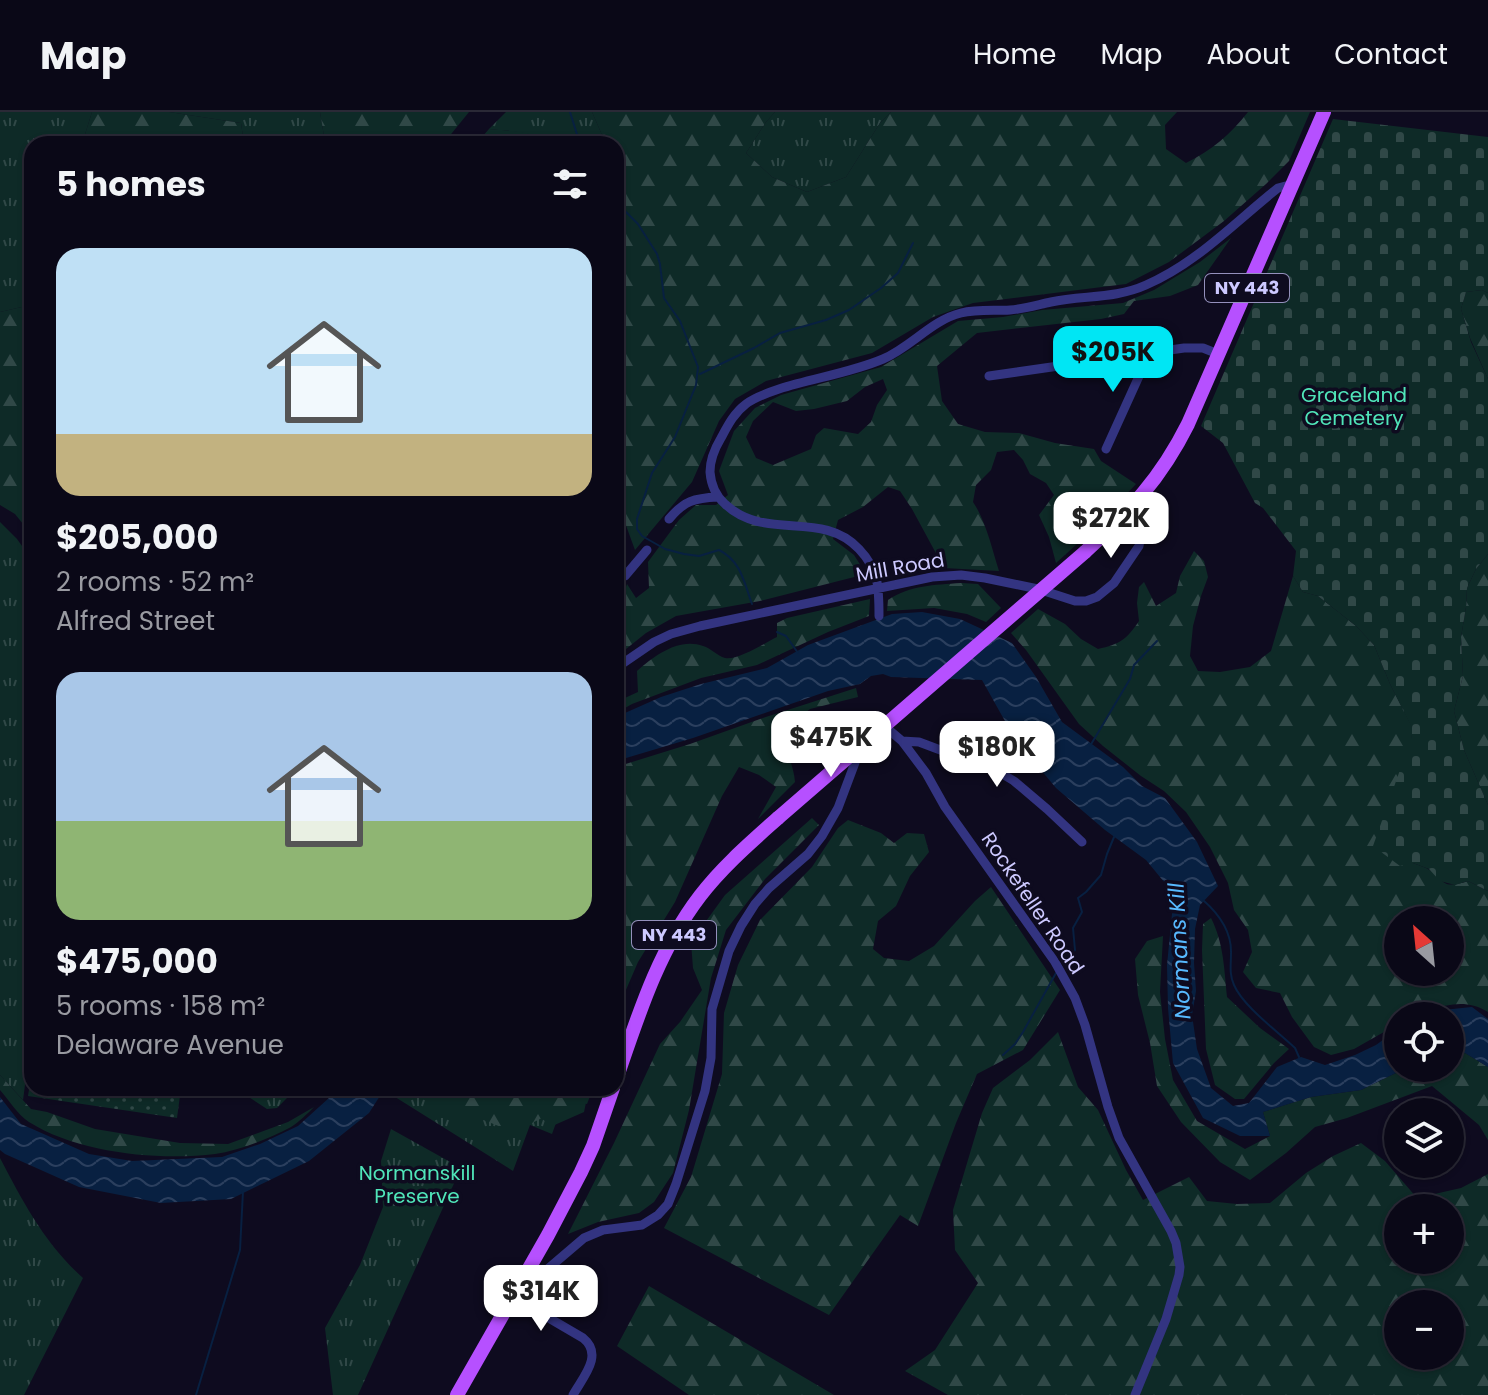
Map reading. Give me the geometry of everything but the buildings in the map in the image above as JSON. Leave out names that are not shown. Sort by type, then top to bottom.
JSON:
[{"type":"main road","name":"NY 443","points":[[624,1058],[655,973],[676,932],[723,869],[1085,552],[1127,513],[1152,484],[1174,452],[1188,424],[1324,112]]},
{"type":"main road","points":[[461,1393],[587,1159],[610,1096]]},
{"type":"street","points":[[879,616],[879,588],[869,561],[853,543],[840,534],[821,528],[751,521],[740,516],[718,497],[710,473],[714,453],[730,420],[752,400],[798,383],[887,358],[946,319],[963,312],[1010,310],[1117,295],[1146,285],[1187,263],[1278,188],[1293,184]]},
{"type":"street","points":[[989,376],[1194,347],[1218,354]]},
{"type":"street","points":[[1106,449],[1150,352]]},
{"type":"street","points":[[669,519],[688,502],[718,497]]},
{"type":"street","name":"Mill Road","points":[[624,663],[671,634],[932,577],[961,575],[1086,601],[1097,597],[1114,583],[1139,546],[1139,532],[1127,513]]},
{"type":"street","points":[[625,576],[647,550]]},
{"type":"street","name":"Rockefeller Road","points":[[527,1272],[536,1275],[543,1273],[588,1235],[642,1225],[668,1204],[705,1091],[711,1058],[712,1009],[729,951],[755,904],[808,854],[822,836],[867,735],[882,728],[902,741],[926,773],[945,807],[1055,962],[1075,998],[1085,1025],[1119,1138],[1176,1243],[1179,1275],[1166,1319],[1135,1395]]},
{"type":"street","points":[[902,741],[919,742],[999,772],[1014,781],[1082,842]]},
{"type":"street","points":[[513,1297],[586,1341],[593,1350],[592,1359],[573,1395]]},
{"type":"green space","points":[[0,112],[92,112],[84,136],[24,136],[24,306],[0,312]]},
{"type":"green space","points":[[92,112],[169,112],[241,123],[243,136],[84,136]]},
{"type":"green space","points":[[169,112],[320,112],[324,136],[243,136],[241,123]]},
{"type":"green space","points":[[320,112],[469,112],[450,136],[324,136]]},
{"type":"green space","points":[[506,112],[592,112],[602,136],[535,136],[489,129]]},
{"type":"green space","points":[[592,112],[775,112],[746,153],[772,177],[807,192],[846,177],[880,123],[891,112],[1177,112],[1165,125],[1166,149],[1186,163],[1220,141],[1248,112],[1310,112],[1289,161],[1266,184],[1224,221],[1169,262],[1126,284],[973,303],[933,317],[872,353],[766,381],[735,399],[719,421],[692,482],[635,550],[624,520],[624,136],[602,136]]},
{"type":"green space","points":[[775,112],[891,112],[880,123],[846,177],[807,192],[772,177],[746,153]]},
{"type":"green space","name":"Graceland Cemetery","points":[[1333,119],[1488,137],[1488,293],[1482,290],[1466,292],[1461,309],[1471,342],[1488,379],[1488,554],[1467,588],[1461,637],[1463,676],[1454,711],[1464,750],[1488,805],[1488,891],[1468,881],[1455,885],[1440,881],[1429,869],[1413,863],[1400,866],[1373,846],[1411,739],[1412,728],[1374,645],[1356,626],[1318,596],[1303,592],[1293,576],[1296,551],[1263,508],[1255,503],[1223,443],[1201,426]]},
{"type":"green space","points":[[489,129],[537,136],[483,136]]},
{"type":"green space","points":[[1231,238],[1198,285],[1170,296],[1134,301],[1124,314],[1101,319],[977,333],[937,366],[942,401],[958,424],[985,432],[1019,433],[1094,449],[1101,461],[1136,484],[1118,503],[1095,493],[1078,495],[1079,510],[1088,534],[1056,563],[1039,515],[1054,495],[1046,483],[1030,474],[1014,450],[997,452],[991,470],[976,485],[973,502],[985,526],[999,571],[944,568],[900,491],[888,487],[863,507],[838,520],[833,539],[854,555],[866,574],[760,601],[676,616],[646,633],[624,651],[624,593],[627,584],[636,598],[649,588],[648,562],[679,520],[696,505],[716,505],[728,495],[719,471],[734,431],[755,408],[781,395],[881,367],[958,321],[1123,303],[1154,290],[1200,262]],"holes":[[[883,379],[887,390],[871,422],[858,434],[824,428],[816,435],[811,449],[773,465],[756,458],[746,437],[753,421],[773,402],[796,411],[814,409],[847,401],[865,387]]]},
{"type":"green space","points":[[1482,290],[1488,293],[1488,379],[1461,309],[1466,292]]},
{"type":"green space","points":[[24,306],[24,525],[15,514],[0,505],[0,312]]},
{"type":"green space","points":[[0,522],[24,549],[23,1100],[0,1075]]},
{"type":"green space","points":[[1194,551],[1204,561],[1208,577],[1193,626],[1190,656],[1198,671],[1220,672],[1250,667],[1271,651],[1293,576],[1303,592],[1318,596],[1356,626],[1374,645],[1413,729],[1413,863],[1447,884],[1468,881],[1488,891],[1488,1012],[1464,1002],[1384,1002],[1384,1032],[1354,1049],[1331,1055],[1314,1047],[1292,1017],[1280,993],[1256,988],[1243,972],[1252,952],[1248,930],[1234,910],[1228,883],[1210,847],[1186,812],[1164,791],[1141,776],[1079,724],[1011,633],[1038,609],[1065,624],[1098,649],[1122,640],[1139,621],[1139,587],[1144,582],[1156,606],[1176,593],[1180,576]]},
{"type":"green space","points":[[1488,554],[1488,805],[1464,750],[1454,711],[1463,676],[1461,637],[1467,588]]},
{"type":"green space","points":[[961,583],[978,584],[1001,608],[986,622],[967,614],[934,608],[887,611],[888,600],[905,591]]},
{"type":"green space","points":[[870,599],[869,616],[757,665],[701,678],[624,708],[624,698],[638,692],[637,671],[667,650],[694,644],[725,658],[736,657],[777,637],[777,623]]},
{"type":"green space","points":[[856,688],[858,697],[810,709],[785,728],[785,743],[795,782],[758,819],[776,787],[759,775],[739,767],[722,796],[675,902],[638,962],[624,994],[624,765]]},
{"type":"green space","points":[[812,818],[819,825],[765,879],[726,930],[711,978],[689,1110],[673,1173],[654,1202],[639,1213],[598,1222],[568,1234],[660,1044],[702,990],[693,968],[691,942],[725,895]]},
{"type":"green space","points":[[848,820],[881,833],[894,843],[907,833],[924,834],[929,852],[910,876],[896,906],[878,921],[873,949],[884,958],[909,961],[934,946],[991,887],[1060,990],[1023,1050],[977,1074],[918,1226],[900,1215],[829,1315],[664,1228],[691,1177],[722,1074],[724,1013],[738,965],[760,920],[812,867],[838,828]]},
{"type":"green space","points":[[1211,918],[1221,947],[1227,997],[1260,1028],[1289,1049],[1244,1099],[1235,1099],[1215,1085],[1206,1049],[1202,950],[1203,924]]},
{"type":"green space","points":[[1163,936],[1160,992],[1165,1039],[1173,1080],[1197,1121],[1245,1149],[1270,1136],[1263,1112],[1311,1097],[1361,1090],[1384,1079],[1384,1082],[1464,1082],[1465,1053],[1488,1067],[1488,1140],[1479,1125],[1464,1113],[1464,1098],[1446,1098],[1432,1086],[1400,1098],[1384,1098],[1384,1104],[1315,1127],[1250,1180],[1220,1162],[1181,1122],[1157,1086],[1138,995],[1135,959],[1147,941]]},
{"type":"green space","points":[[1058,1032],[1078,1087],[1098,1110],[1143,1200],[1189,1177],[1207,1201],[1270,1203],[1306,1173],[1361,1143],[1384,1160],[1384,1178],[1400,1178],[1414,1194],[1384,1194],[1384,1274],[1464,1274],[1464,1194],[1435,1194],[1461,1188],[1488,1174],[1488,1395],[948,1395],[905,1371],[935,1350],[978,1283],[955,1250],[953,1210],[982,1113],[993,1088],[1030,1060]]},
{"type":"green space","points":[[0,1075],[31,1109],[95,1129],[180,1143],[228,1144],[288,1122],[314,1107],[291,1127],[234,1150],[193,1156],[144,1155],[95,1148],[49,1133],[29,1122],[0,1090]]},
{"type":"green space","points":[[28,1096],[180,1096],[177,1118]]},
{"type":"green space","points":[[247,1096],[289,1096],[277,1108],[267,1109]]},
{"type":"green space","name":"Normanskill Preserve","points":[[394,1096],[590,1096],[587,1104],[565,1098],[552,1134],[530,1125],[513,1171]]},
{"type":"green space","points":[[443,1096],[587,1096],[584,1112],[550,1127],[542,1118],[524,1127],[501,1127],[446,1105]]},
{"type":"green space","name":"Normanskill Preserve","points":[[391,1129],[461,1168],[358,1395],[333,1395],[325,1328],[360,1265],[383,1207],[381,1161]]},
{"type":"green space","points":[[0,1158],[46,1237],[83,1278],[24,1395],[0,1395]]},
{"type":"green space","points":[[649,1286],[834,1395],[689,1395],[617,1346]]},
{"type":"water","name":"Normans Kill","points":[[922,612],[960,619],[1012,643],[1062,722],[1123,767],[1142,786],[1165,798],[1197,842],[1218,886],[1200,905],[1195,929],[1196,991],[1192,1015],[1197,1049],[1211,1088],[1233,1106],[1249,1103],[1277,1067],[1301,1057],[1325,1065],[1355,1055],[1384,1039],[1384,1079],[1361,1090],[1311,1097],[1263,1112],[1270,1136],[1240,1136],[1203,1118],[1173,1063],[1167,965],[1174,894],[1146,860],[1056,788],[1015,739],[982,680],[891,677],[883,674],[871,676],[860,684],[828,691],[624,759],[624,713],[701,684],[767,668],[808,645],[892,614]]},
{"type":"water","points":[[1472,1007],[1488,1019],[1488,1067],[1464,1053],[1464,1008]]},
{"type":"water","points":[[331,1096],[380,1096],[369,1113],[309,1161],[231,1199],[161,1203],[79,1187],[5,1154],[0,1150],[0,1097],[21,1124],[89,1154],[132,1161],[222,1157],[298,1126]]},
{"type":"waterway","points":[[570,112],[578,136]]},
{"type":"waterway","points":[[624,210],[638,224],[657,254],[664,298],[680,321],[698,367],[696,385],[675,437],[652,473],[637,519],[637,529],[642,536],[665,549],[684,554],[699,556],[719,550],[732,560],[741,573],[752,604]]},
{"type":"waterway","points":[[700,374],[780,333],[849,310],[898,273],[913,243]]},
{"type":"waterway","points":[[777,632],[786,636],[798,653]]},
{"type":"waterway","points":[[1090,746],[1130,679],[1134,665],[1157,641]]},
{"type":"waterway","points":[[1065,965],[1075,950],[1073,928],[1082,912],[1078,898],[1101,875],[1114,837]]},
{"type":"waterway","points":[[1203,900],[1227,930],[1231,946],[1231,977],[1238,993],[1295,1048],[1299,1057]]},
{"type":"waterway","points":[[1003,1055],[1023,1032],[1056,973]]},
{"type":"waterway","points":[[196,1395],[240,1250],[243,1191]]}]
